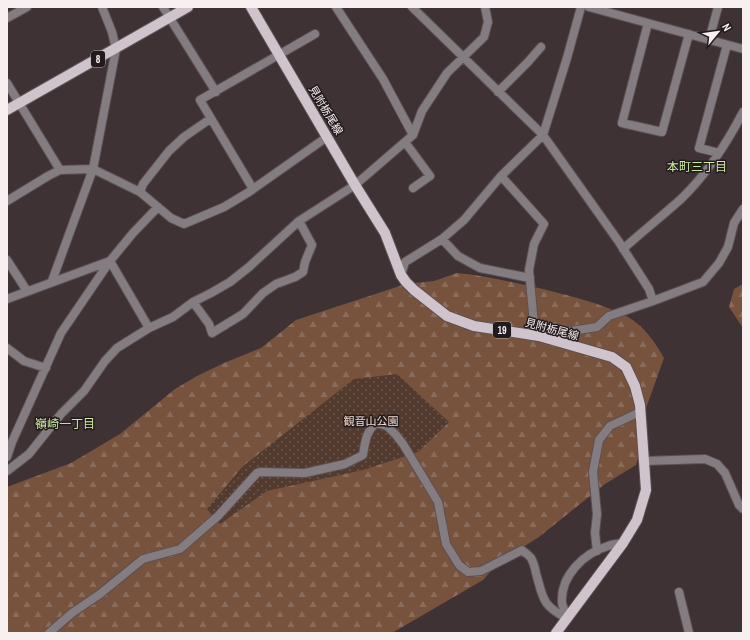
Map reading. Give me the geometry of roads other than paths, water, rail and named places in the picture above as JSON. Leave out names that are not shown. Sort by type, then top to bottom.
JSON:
[{"type":"main road","name":"8","points":[[7,110],[188,7]]},
{"type":"main road","name":"見附栃尾線","points":[[251,7],[328,136],[355,185],[385,233],[401,275],[414,290],[447,316],[474,326],[537,336],[612,357],[626,367],[635,386],[640,405],[646,490],[637,520],[623,543],[556,633]]},
{"type":"street","points":[[7,18],[27,7]]},
{"type":"street","points":[[52,282],[93,169],[116,49],[112,32],[102,7]]},
{"type":"street","points":[[163,7],[216,92]]},
{"type":"street","points":[[336,7],[383,79],[413,135]]},
{"type":"street","points":[[412,7],[543,135],[623,249],[649,289],[653,301]]},
{"type":"street","points":[[7,471],[29,454],[61,414],[84,391],[105,361],[117,348],[149,328],[173,317],[193,302],[211,293],[249,267],[299,221],[355,185],[413,135],[422,112],[447,73],[484,37],[488,22],[485,7]]},
{"type":"street","points":[[401,275],[405,262],[442,239],[464,220],[501,176],[543,135],[581,7]]},
{"type":"street","points":[[589,7],[743,50]]},
{"type":"street","points":[[709,40],[718,7]]},
{"type":"street","points":[[648,23],[622,124],[662,132],[689,34]]},
{"type":"street","points":[[253,189],[200,100],[315,34]]},
{"type":"street","points":[[719,153],[699,148],[727,45]]},
{"type":"street","points":[[498,92],[541,47]]},
{"type":"street","points":[[7,83],[60,170]]},
{"type":"street","points":[[623,249],[682,198],[719,153],[731,135],[743,112]]},
{"type":"street","points":[[140,192],[143,184],[169,151],[184,137],[210,119]]},
{"type":"street","points":[[7,201],[60,170],[93,169],[140,192],[171,218],[184,224],[224,207],[253,189],[328,136]]},
{"type":"street","points":[[405,142],[430,176],[413,188]]},
{"type":"street","points":[[501,176],[544,224],[534,244],[529,270],[537,336],[597,327],[609,316],[703,282],[719,263],[728,247],[734,223],[743,209]]},
{"type":"street","points":[[7,457],[12,442],[61,333],[110,261],[133,233],[158,207]]},
{"type":"street","points":[[193,302],[209,324],[212,333],[243,314],[263,293],[276,284],[295,277],[303,272],[305,262],[312,245],[299,221]]},
{"type":"street","points":[[442,239],[458,256],[480,268],[530,278]]},
{"type":"street","points":[[7,260],[27,291]]},
{"type":"street","points":[[7,299],[110,261]]},
{"type":"street","points":[[110,261],[149,328]]},
{"type":"street","points":[[7,348],[24,361],[46,368]]},
{"type":"street","points":[[597,551],[594,533],[596,514],[592,472],[599,440],[610,426],[640,412]]},
{"type":"street","points":[[49,633],[72,612],[100,594],[143,560],[180,549],[218,516],[257,473],[305,473],[345,464],[362,455],[366,436],[370,428],[376,423],[384,425],[396,435],[438,502],[446,544],[459,565],[468,572],[481,571],[522,550],[531,557],[543,598],[555,612],[567,618]]},
{"type":"street","points":[[644,461],[705,459],[717,464],[725,473],[739,505],[743,509]]},
{"type":"street","points":[[567,618],[562,604],[563,590],[572,570],[583,560],[597,551],[607,546],[623,543]]},
{"type":"street","points":[[679,592],[689,633]]},
{"type":"district","name":"本町三丁目","points":[[697,167]]},
{"type":"district","name":"嶺崎一丁目","points":[[65,424]]},
{"type":"park label","name":"観音山公園","points":[[371,421]]}]
